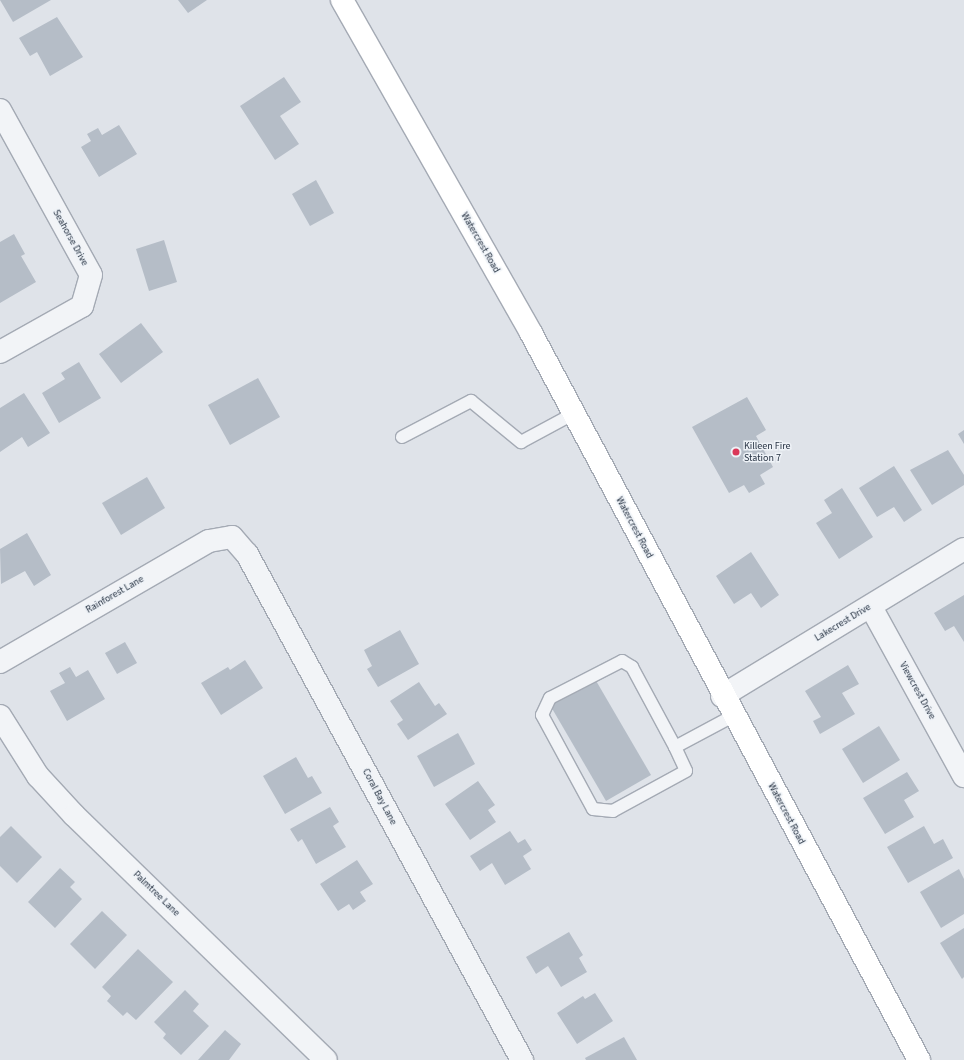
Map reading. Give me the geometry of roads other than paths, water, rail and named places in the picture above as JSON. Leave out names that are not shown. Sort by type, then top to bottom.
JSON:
[{"type":"street","name":"Watercrest Road","points":[[342,0],[531,333],[722,696],[919,1060]]},
{"type":"street","name":"Seahorse Drive","points":[[0,110],[91,276],[82,306],[0,352]]},
{"type":"street","name":"Rainforest Lane","points":[[0,662],[209,541],[232,537]]},
{"type":"street","name":"Coral Bay Lane","points":[[232,537],[247,554],[522,1060]]},
{"type":"street","name":"Lakecrest Drive","points":[[722,696],[964,549]]},
{"type":"street","name":"Viewcrest Drive","points":[[871,606],[964,776]]},
{"type":"street","name":"Palmtree Lane","points":[[0,716],[38,776],[74,815],[326,1060]]},
{"type":"lane","points":[[402,437],[471,400],[521,442],[573,414]]},
{"type":"lane","points":[[622,661],[632,667],[675,747],[686,771],[614,811],[594,810],[542,715],[550,698],[622,661]]},
{"type":"lane","points":[[675,747],[733,716]]},
{"type":"place","name":"Killeen Fire Station 7","points":[[736,452]]}]
